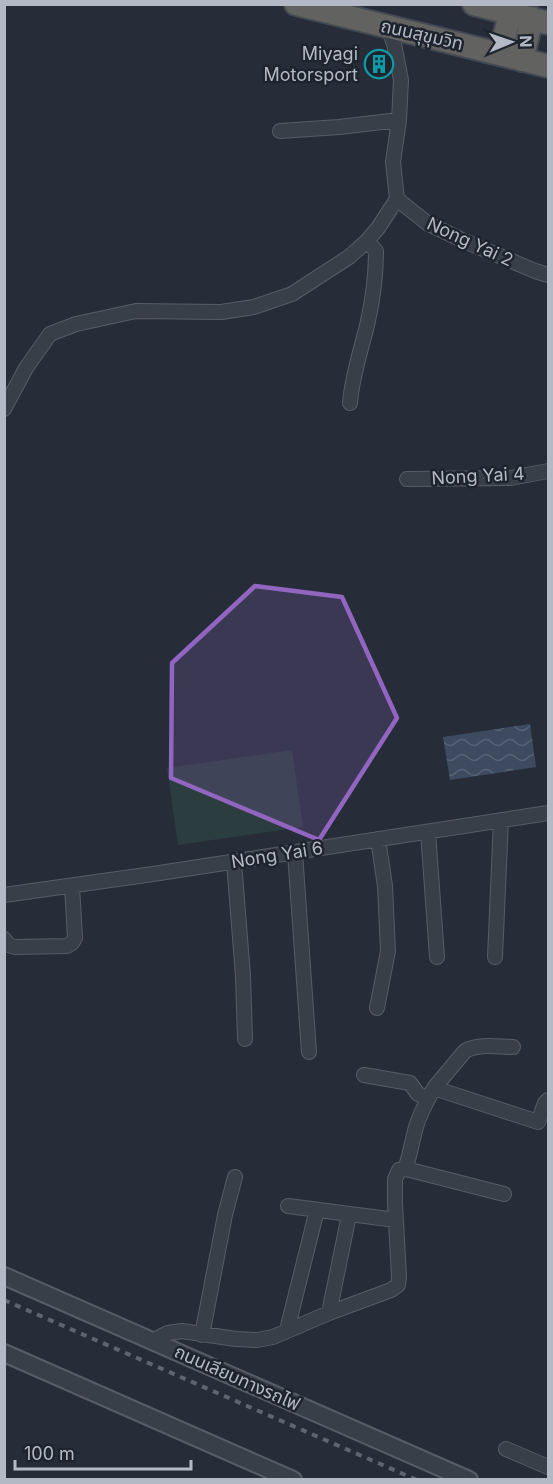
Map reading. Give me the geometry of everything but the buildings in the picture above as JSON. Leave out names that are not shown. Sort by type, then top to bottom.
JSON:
[{"type":"highway","name":"ถนนสุขุมวิท","points":[[296,4],[549,66]]},
{"type":"highway","points":[[474,4],[530,18]]},
{"type":"highway","points":[[500,54],[530,18]]},
{"type":"highway","points":[[522,60],[530,18]]},
{"type":"street","points":[[4,409],[26,368],[50,334],[76,324],[136,311],[220,312],[254,307],[292,294],[349,257],[367,241],[397,199],[393,162],[399,120],[401,80],[388,27]]},
{"type":"street","points":[[280,131],[399,120]]},
{"type":"street","name":"Nong Yai 2","points":[[397,199],[427,223],[535,272],[548,272]]},
{"type":"street","points":[[350,403],[351,386],[368,319],[376,270],[376,250],[367,241]]},
{"type":"street","name":"Nong Yai 4","points":[[407,479],[510,478],[549,471]]},
{"type":"street","name":"Nong Yai 6","points":[[4,895],[549,813]]},
{"type":"street","points":[[495,957],[501,820]]},
{"type":"street","points":[[428,832],[437,957]]},
{"type":"street","points":[[377,1008],[388,951],[385,886],[378,839]]},
{"type":"street","points":[[295,853],[309,1052]]},
{"type":"street","points":[[234,862],[243,976],[245,1039]]},
{"type":"street","points":[[4,939],[9,945],[15,947],[68,946],[72,943],[75,938],[72,886]]},
{"type":"street","points":[[405,1170],[426,1101],[465,1051],[479,1047],[513,1047]]},
{"type":"street","points":[[364,1075],[410,1083],[418,1094],[431,1093],[538,1122],[545,1103],[549,1100]]},
{"type":"street","points":[[152,1341],[168,1333],[182,1331],[236,1339],[257,1340],[273,1337],[391,1290],[398,1285],[399,1277],[395,1179],[399,1170],[504,1194]]},
{"type":"street","points":[[202,1335],[225,1215],[235,1177]]},
{"type":"street","points":[[288,1206],[396,1220]]},
{"type":"street","points":[[287,1330],[317,1210]]},
{"type":"street","points":[[329,1313],[349,1215]]},
{"type":"street","name":"ถนนเลียบทางรถไฟ","points":[[4,1276],[469,1479]]},
{"type":"street","points":[[4,1353],[293,1479]]},
{"type":"street","points":[[506,1449],[549,1467]]},
{"type":"highlighted area","points":[[255,586],[342,597],[397,718],[319,840],[171,778],[172,663]]},
{"type":"shaded area","points":[[292,750],[303,827],[178,845],[167,768]]},
{"type":"water","points":[[530,724],[536,767],[450,780],[443,737]]},
{"type":"railway","points":[[4,1300],[417,1480]]},
{"type":"place","name":"Miyagi Motorsport","points":[[379,64]]}]
